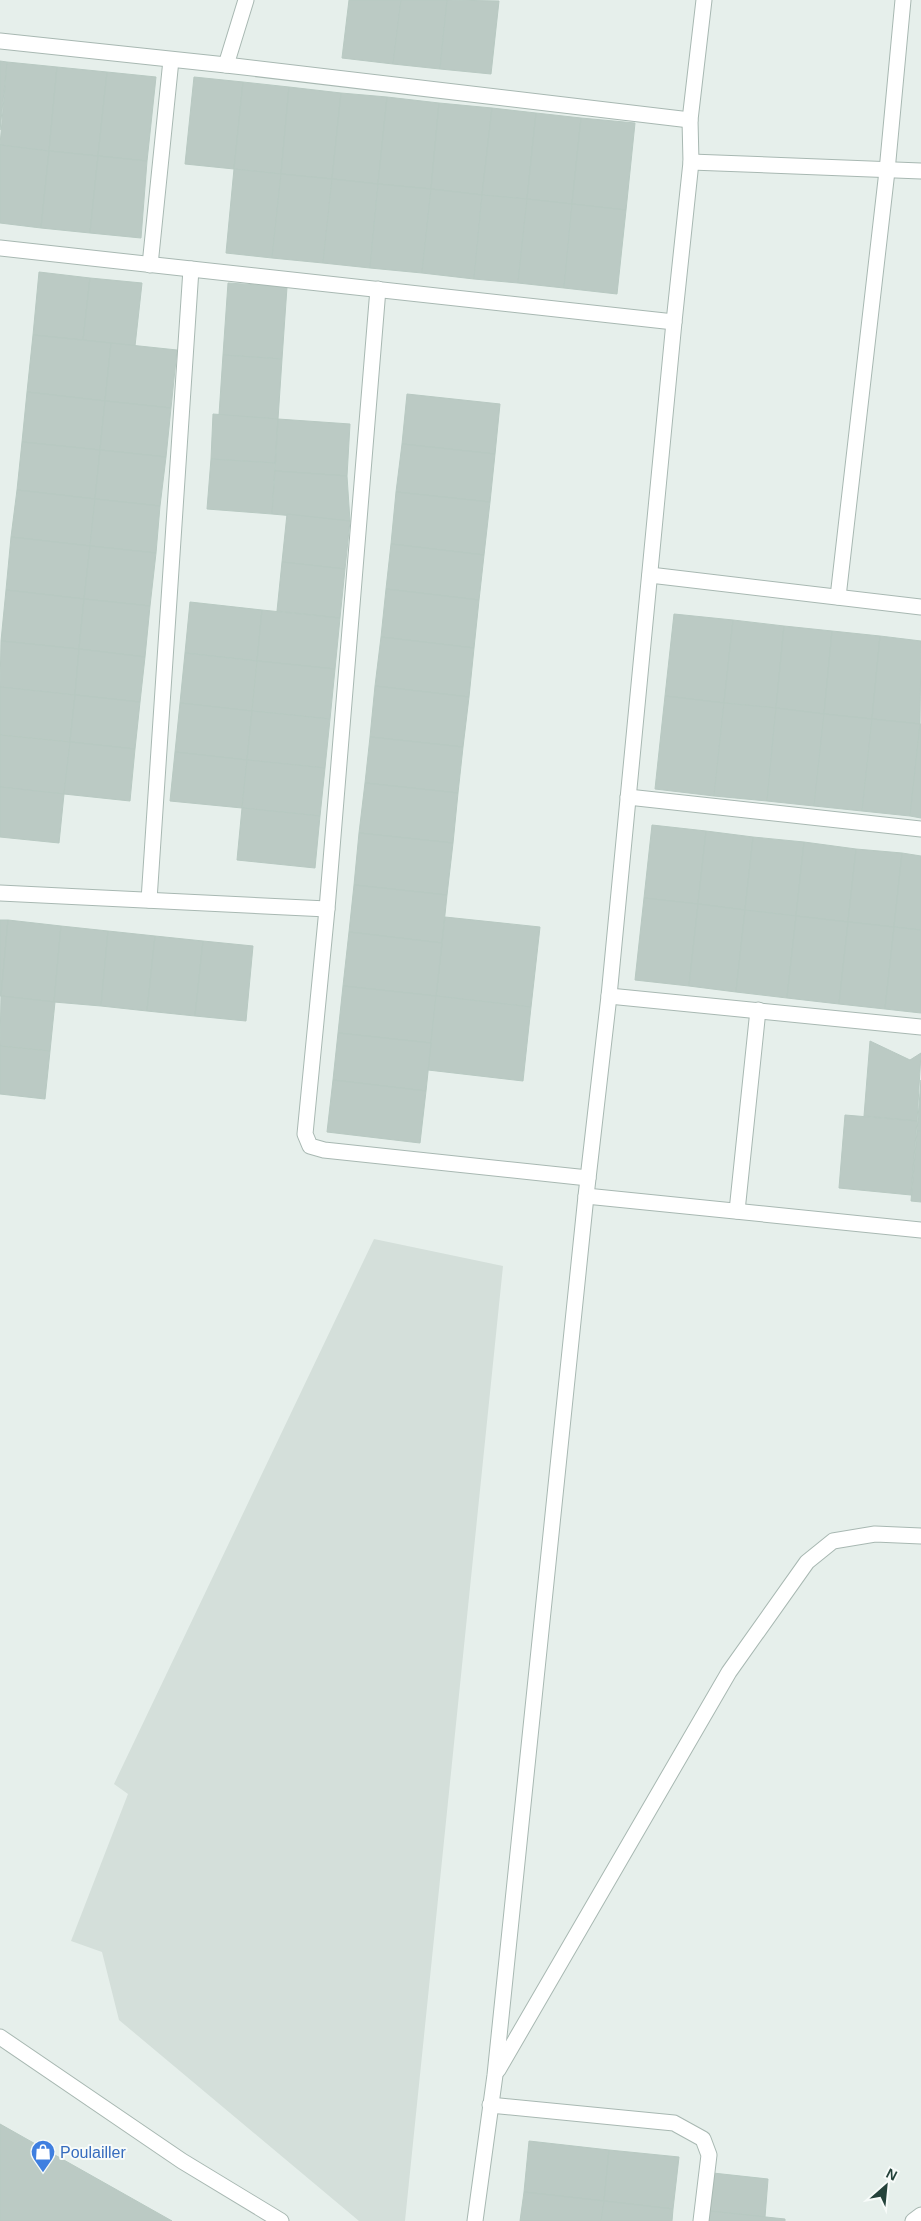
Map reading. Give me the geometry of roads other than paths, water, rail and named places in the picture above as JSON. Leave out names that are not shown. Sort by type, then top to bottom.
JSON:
[{"type":"street","points":[[226,65],[246,0]]},
{"type":"street","points":[[475,2221],[495,2075],[586,1196],[609,996],[691,162],[690,120],[704,0]]},
{"type":"street","points":[[838,597],[887,171],[903,0]]},
{"type":"street","points":[[0,41],[226,65],[690,120]]},
{"type":"street","points":[[150,265],[171,60]]},
{"type":"street","points":[[691,162],[921,171]]},
{"type":"street","points":[[0,248],[674,322]]},
{"type":"street","points":[[149,900],[191,269]]},
{"type":"street","points":[[378,289],[327,909],[305,1134],[310,1146],[324,1150],[588,1178]]},
{"type":"street","points":[[650,575],[921,607]]},
{"type":"street","points":[[628,797],[921,829]]},
{"type":"street","points":[[0,893],[327,909]]},
{"type":"street","points":[[609,996],[921,1027]]},
{"type":"street","points":[[737,1211],[758,1010]]},
{"type":"street","points":[[586,1196],[921,1230]]},
{"type":"street","points":[[495,2075],[729,1672],[807,1562],[833,1541],[875,1534],[921,1536]]},
{"type":"street","points":[[0,2037],[182,2161],[281,2221]]},
{"type":"street","points":[[490,2105],[674,2123],[696,2135],[703,2139],[709,2155],[701,2221]]},
{"type":"street","points":[[913,2221],[921,2215]]},
{"type":"place","name":"Poulailler","points":[[43,2173]]}]
